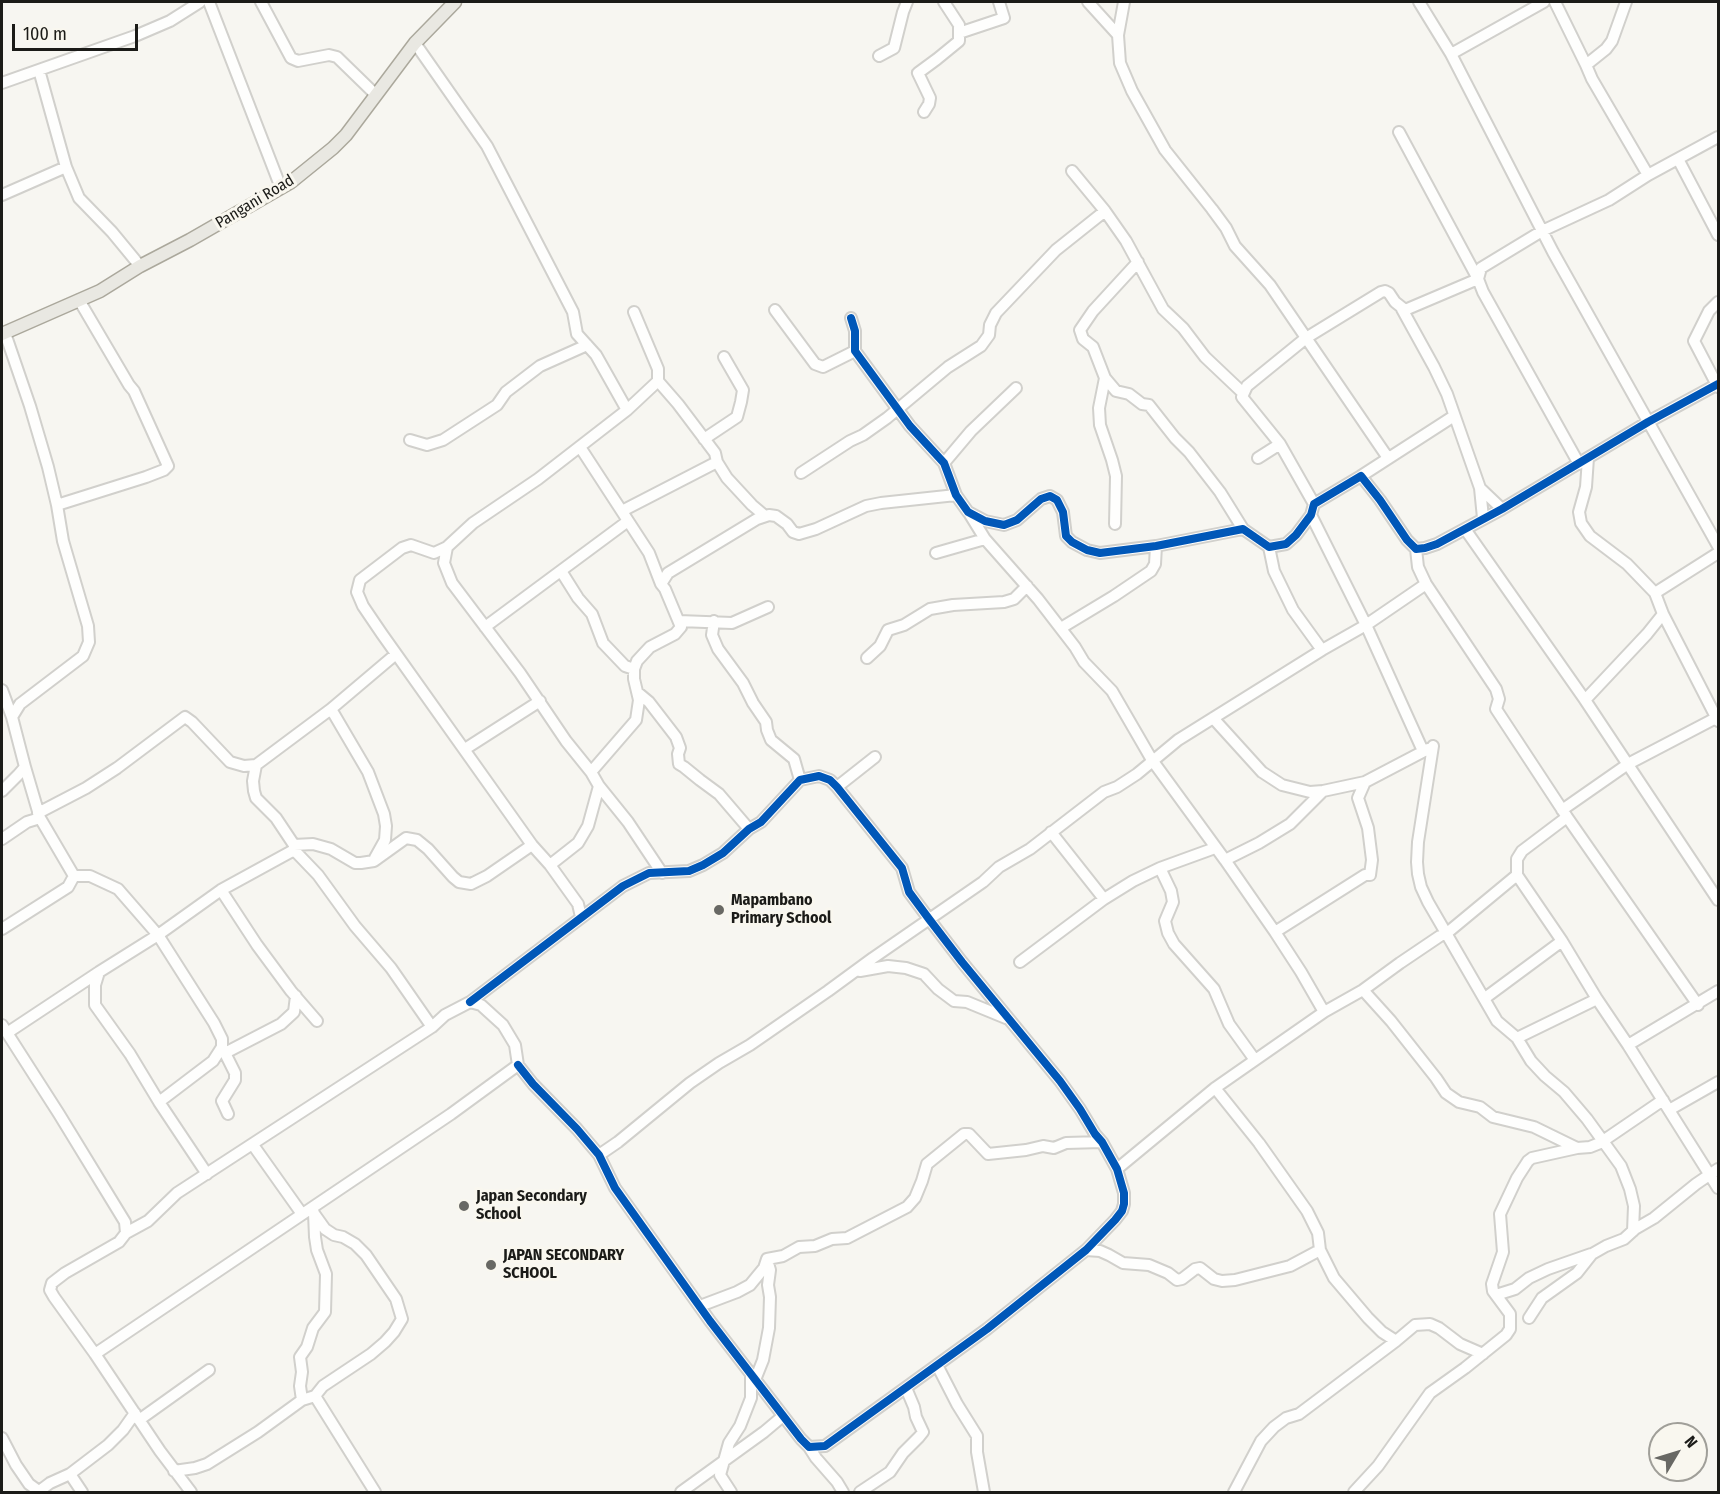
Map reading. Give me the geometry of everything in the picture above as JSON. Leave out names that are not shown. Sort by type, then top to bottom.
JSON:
[{"type":"main road","name":"Pangani Road","points":[[3,333],[100,291],[140,266],[281,189],[346,135],[416,43],[455,2]]},
{"type":"street","points":[[2,83],[135,36],[170,21],[200,2]]},
{"type":"street","points":[[208,2],[281,189]]},
{"type":"street","points":[[261,2],[291,58],[298,61],[328,55],[337,57],[375,94]]},
{"type":"street","points":[[879,56],[894,48],[907,2]]},
{"type":"street","points":[[924,112],[930,98],[918,73],[959,41],[959,25],[944,2]]},
{"type":"street","points":[[959,33],[1004,18],[999,2]]},
{"type":"street","points":[[1088,2],[1118,35]]},
{"type":"street","points":[[1124,2],[1118,35],[1119,63],[1165,150],[1226,228],[1235,246],[1270,285],[1388,458]]},
{"type":"street","points":[[1419,2],[1451,54],[1542,231],[1719,546]]},
{"type":"street","points":[[1451,54],[1544,2]]},
{"type":"street","points":[[1555,2],[1592,79],[1648,175]]},
{"type":"street","points":[[1586,64],[1606,49],[1612,41],[1626,2]]},
{"type":"street","points":[[416,43],[487,146],[573,312],[577,334],[596,355],[627,410]]},
{"type":"street","points":[[39,70],[66,167],[79,198],[112,232],[140,266]]},
{"type":"street","points":[[1399,132],[1483,292],[1583,461],[1586,487],[1579,512],[1581,523],[1590,536],[1627,564],[1655,593],[1718,718],[1628,764],[1565,813],[1522,851],[1517,859],[1517,875],[1562,941],[1669,1110],[1714,1171],[1719,1188]]},
{"type":"street","points":[[1478,279],[1481,268],[1542,231],[1609,200],[1648,175],[1719,137]]},
{"type":"street","points":[[1678,159],[1719,235]]},
{"type":"street","points":[[2,195],[66,167]]},
{"type":"street","points":[[1072,171],[1105,211],[1138,262],[1163,309],[1183,328],[1205,357],[1244,393]]},
{"type":"street","points":[[801,473],[863,435],[948,367],[981,346],[989,334],[990,325],[996,313],[1056,250],[1105,211]]},
{"type":"street","points":[[1138,262],[1093,311],[1080,330],[1083,339],[1093,348],[1105,378],[1116,391],[1129,394],[1142,404],[1149,405],[1220,492],[1243,529],[1269,547],[1274,571],[1293,610],[1322,650]]},
{"type":"street","points":[[1402,309],[1408,309],[1478,279]]},
{"type":"street","points":[[1314,504],[1280,444],[1242,397],[1247,386],[1306,338],[1385,291],[1402,309],[1447,394],[1480,488],[1484,518]]},
{"type":"street","points":[[57,505],[146,477],[168,466],[134,391],[79,300]]},
{"type":"street","points":[[1416,549],[1437,544],[1502,509],[1648,422],[1718,385],[1694,341],[1709,311],[1719,302]]},
{"type":"street","points":[[775,310],[815,364],[823,366],[855,351]]},
{"type":"street","points":[[634,312],[658,369],[658,381],[715,453],[717,462],[727,478],[765,516]]},
{"type":"street","points":[[851,318],[855,331],[855,351],[897,410],[944,463],[956,495],[985,539],[1061,628],[1084,662],[1112,691],[1152,760],[1275,932],[1324,1012]]},
{"type":"street","points":[[3,333],[30,406],[57,505],[63,541],[88,626],[89,642],[83,656],[20,704],[12,717]]},
{"type":"street","points":[[410,440],[428,445],[443,440],[497,405],[506,392],[540,366],[587,345]]},
{"type":"street","points":[[705,439],[737,417],[741,402],[743,390],[724,357]]},
{"type":"street","points":[[1105,378],[1099,408],[1100,425],[1116,476],[1115,524]]},
{"type":"street","points":[[581,917],[578,904],[532,845],[396,654],[363,606],[357,592],[360,580],[402,548],[411,545],[434,553],[447,547],[473,523],[580,447],[627,410],[658,381]]},
{"type":"street","points":[[944,463],[971,431],[1016,388]]},
{"type":"street","points":[[1269,547],[1291,541],[1311,515],[1314,504],[1454,416]]},
{"type":"street","points":[[1258,458],[1280,444]]},
{"type":"street","points":[[580,447],[649,553],[681,627],[675,634],[650,647],[637,661],[634,669],[639,707],[636,720],[591,772]]},
{"type":"street","points":[[485,627],[561,571],[625,516],[717,462]]},
{"type":"street","points":[[1361,476],[1416,549],[1418,567],[1426,584],[1496,689],[1499,699],[1496,709],[1698,1005]]},
{"type":"street","points":[[1480,488],[1502,509]]},
{"type":"street","points":[[661,584],[668,573],[765,516],[776,516],[793,532],[799,534],[816,529],[866,506],[956,495]]},
{"type":"street","points":[[968,512],[986,521],[1004,525],[1017,520],[1041,499],[1050,496],[1057,500],[1063,512],[1066,536],[1087,550],[1100,553],[1156,546],[1243,529]]},
{"type":"street","points":[[1311,515],[1366,625],[1423,751]]},
{"type":"street","points":[[1465,528],[1585,700],[1719,900]]},
{"type":"street","points":[[936,554],[985,539]]},
{"type":"street","points":[[1061,628],[1151,571],[1155,564],[1156,546]]},
{"type":"street","points":[[447,547],[444,563],[452,583],[540,701],[599,786],[628,822],[662,873]]},
{"type":"street","points":[[1655,593],[1719,553]]},
{"type":"street","points":[[561,571],[578,598],[592,614],[603,643],[625,666],[634,669]]},
{"type":"street","points":[[599,1155],[690,1083],[750,1045],[855,972],[983,882],[999,867],[1030,849],[1104,792],[1117,787],[1137,774],[1178,740],[1366,625],[1426,584]]},
{"type":"street","points":[[867,658],[880,646],[888,630],[904,625],[930,609],[952,604],[1004,602],[1014,599],[1027,586]]},
{"type":"street","points":[[679,621],[732,623],[768,607]]},
{"type":"street","points":[[1585,700],[1664,614]]},
{"type":"street","points":[[714,621],[712,635],[718,650],[743,683],[766,722],[771,740],[794,759],[800,780]]},
{"type":"street","points":[[2,839],[86,788],[185,717],[230,762],[244,766],[256,765],[331,709],[396,654]]},
{"type":"street","points":[[2,690],[12,717],[39,816],[74,876]]},
{"type":"street","points":[[637,692],[649,702],[676,737],[680,748],[679,764],[719,794],[748,829]]},
{"type":"street","points":[[465,749],[540,701]]},
{"type":"street","points":[[331,709],[368,772],[377,801],[384,814],[385,840],[374,861]]},
{"type":"street","points":[[1213,718],[1262,772],[1282,785],[1310,792],[1365,782],[1433,746],[1416,862],[1421,887],[1444,934],[1497,1021],[1517,1038],[1531,1060],[1564,1092],[1598,1144],[1621,1166],[1634,1206],[1624,1238]]},
{"type":"street","points":[[837,787],[875,757]]},
{"type":"street","points":[[256,765],[253,781],[256,798],[276,818],[294,848],[318,874],[355,926],[391,968],[432,1027]]},
{"type":"street","points":[[2,791],[25,767]]},
{"type":"street","points":[[191,1492],[174,1471],[54,1297],[50,1290],[52,1283],[119,1242],[126,1233],[148,1221],[177,1193],[432,1027],[445,1016],[470,1002],[623,886],[649,873],[689,871],[703,865],[723,853],[748,829],[761,822],[800,780],[819,776],[830,780],[837,787],[902,868],[909,892],[929,919],[1060,1081],[1102,1142],[1117,1169],[1124,1193],[1124,1204],[1122,1211],[1086,1250],[987,1329],[825,1446],[809,1447]]},
{"type":"street","points":[[1275,932],[1365,875],[1370,875],[1372,860],[1368,828],[1358,798],[1365,782]]},
{"type":"street","points":[[550,866],[578,843],[588,826],[599,786]]},
{"type":"street","points":[[1225,860],[1290,824],[1323,791]]},
{"type":"street","points":[[1051,832],[1104,899]]},
{"type":"street","points":[[126,1233],[125,1222],[4,1029],[158,935],[221,890],[294,848],[313,844],[331,849],[355,863],[361,863],[374,861],[406,838],[417,840],[459,882],[471,884],[487,876],[532,845]]},
{"type":"street","points":[[1020,962],[1104,899],[1133,881],[1160,868],[1215,848]]},
{"type":"street","points":[[1160,868],[1172,891],[1173,903],[1166,921],[1168,933],[1174,944],[1214,989],[1229,1024],[1255,1060]]},
{"type":"street","points":[[1117,1169],[1215,1088],[1324,1012],[1363,990],[1430,944],[1517,875]]},
{"type":"street","points":[[2,929],[68,887],[74,876]]},
{"type":"street","points":[[74,876],[90,876],[118,888],[158,935],[222,1039],[236,1080],[222,1101],[228,1114]]},
{"type":"street","points":[[221,890],[257,945],[316,1021]]},
{"type":"street","points":[[1485,998],[1562,941]]},
{"type":"street","points":[[855,972],[888,966],[906,968],[924,974],[954,1001],[966,1002],[1009,1019]]},
{"type":"street","points":[[99,972],[95,985],[95,1005],[130,1054],[207,1174]]},
{"type":"street","points":[[1363,990],[1446,1093],[1459,1102],[1480,1107],[1493,1117],[1534,1127],[1577,1148]]},
{"type":"street","points":[[1628,1045],[1719,991]]},
{"type":"street","points":[[159,1102],[224,1050],[281,1024],[294,1012],[296,996]]},
{"type":"street","points":[[1517,1038],[1597,999]]},
{"type":"street","points":[[470,1002],[481,1005],[503,1025],[514,1045],[518,1065],[599,1155],[615,1188],[710,1322],[843,1492]]},
{"type":"street","points":[[95,1354],[310,1212],[518,1065]]},
{"type":"street","points":[[1669,1110],[1719,1082]]},
{"type":"street","points":[[1215,1088],[1259,1143],[1307,1211],[1318,1233],[1320,1250],[1334,1278],[1368,1318],[1382,1332],[1396,1341]]},
{"type":"street","points":[[1354,1492],[1378,1466],[1430,1393],[1506,1335],[1510,1329],[1510,1314],[1496,1295],[1492,1284],[1503,1252],[1500,1214],[1517,1178],[1532,1158],[1598,1144],[1663,1100]]},
{"type":"street","points":[[767,1259],[783,1256],[799,1247],[815,1246],[832,1239],[847,1238],[907,1207],[915,1198],[927,1164],[964,1134],[969,1134],[988,1154],[1042,1146],[1054,1148],[1066,1143],[1102,1142]]},
{"type":"street","points":[[174,1471],[207,1464],[302,1400],[315,1396],[323,1386],[385,1342],[402,1319],[396,1299],[366,1255],[355,1244],[325,1230],[253,1145]]},
{"type":"street","points":[[1496,1295],[1515,1289],[1529,1278],[1548,1269],[1592,1254],[1624,1238],[1654,1218],[1714,1171]]},
{"type":"street","points":[[302,1400],[300,1357],[307,1347],[313,1328],[325,1312],[326,1274],[317,1250],[310,1212]]},
{"type":"street","points":[[1086,1250],[1100,1251],[1123,1263],[1149,1265],[1168,1273],[1177,1280],[1200,1268],[1214,1279],[1222,1281],[1235,1280],[1290,1266],[1320,1250]]},
{"type":"street","points":[[1529,1318],[1542,1298],[1577,1273],[1592,1254]]},
{"type":"street","points":[[700,1306],[750,1285],[764,1268],[767,1259]]},
{"type":"street","points":[[730,1492],[720,1475],[723,1461],[729,1443],[740,1426],[751,1398],[753,1377],[763,1360],[769,1328],[770,1270],[767,1259]]},
{"type":"street","points":[[1234,1492],[1261,1441],[1274,1426],[1286,1418],[1299,1414],[1415,1325],[1425,1323],[1439,1328],[1460,1344],[1483,1353]]},
{"type":"street","points":[[937,1365],[977,1436],[977,1452],[984,1492]]},
{"type":"street","points":[[2,1438],[29,1484],[39,1492],[70,1474],[108,1445],[137,1416],[209,1370]]},
{"type":"street","points":[[866,1491],[890,1472],[922,1432],[906,1388]]},
{"type":"street","points":[[315,1396],[375,1492]]},
{"type":"street","points":[[681,1492],[783,1416]]},
{"type":"street","points":[[70,1474],[82,1492]]},
{"type":"cycle path","points":[[851,318],[855,331],[855,351],[910,426],[944,463],[956,495],[968,512],[985,521],[1004,525],[1017,520],[1041,499],[1050,496],[1057,500],[1063,512],[1066,536],[1087,550],[1100,553],[1156,546],[1243,529],[1269,547],[1286,544],[1311,515],[1314,504],[1361,476],[1407,540],[1416,549],[1425,548],[1437,544],[1502,509],[1648,422],[1718,384]]},
{"type":"cycle path","points":[[470,1002],[623,886],[649,873],[689,871],[703,865],[723,853],[749,829],[761,822],[800,780],[819,776],[830,780],[837,787],[902,868],[909,892],[1080,1109],[1117,1169],[1124,1193],[1124,1204],[1115,1220],[1086,1250],[987,1329],[825,1446],[809,1447],[710,1321],[615,1188],[599,1155],[518,1065]]},
{"type":"place","name":"Mapambano Primary School","points":[[719,910]]},
{"type":"place","name":"Japan Secondary School","points":[[464,1206]]},
{"type":"place","name":"JAPAN SECONDARY SCHOOL","points":[[491,1265]]}]
